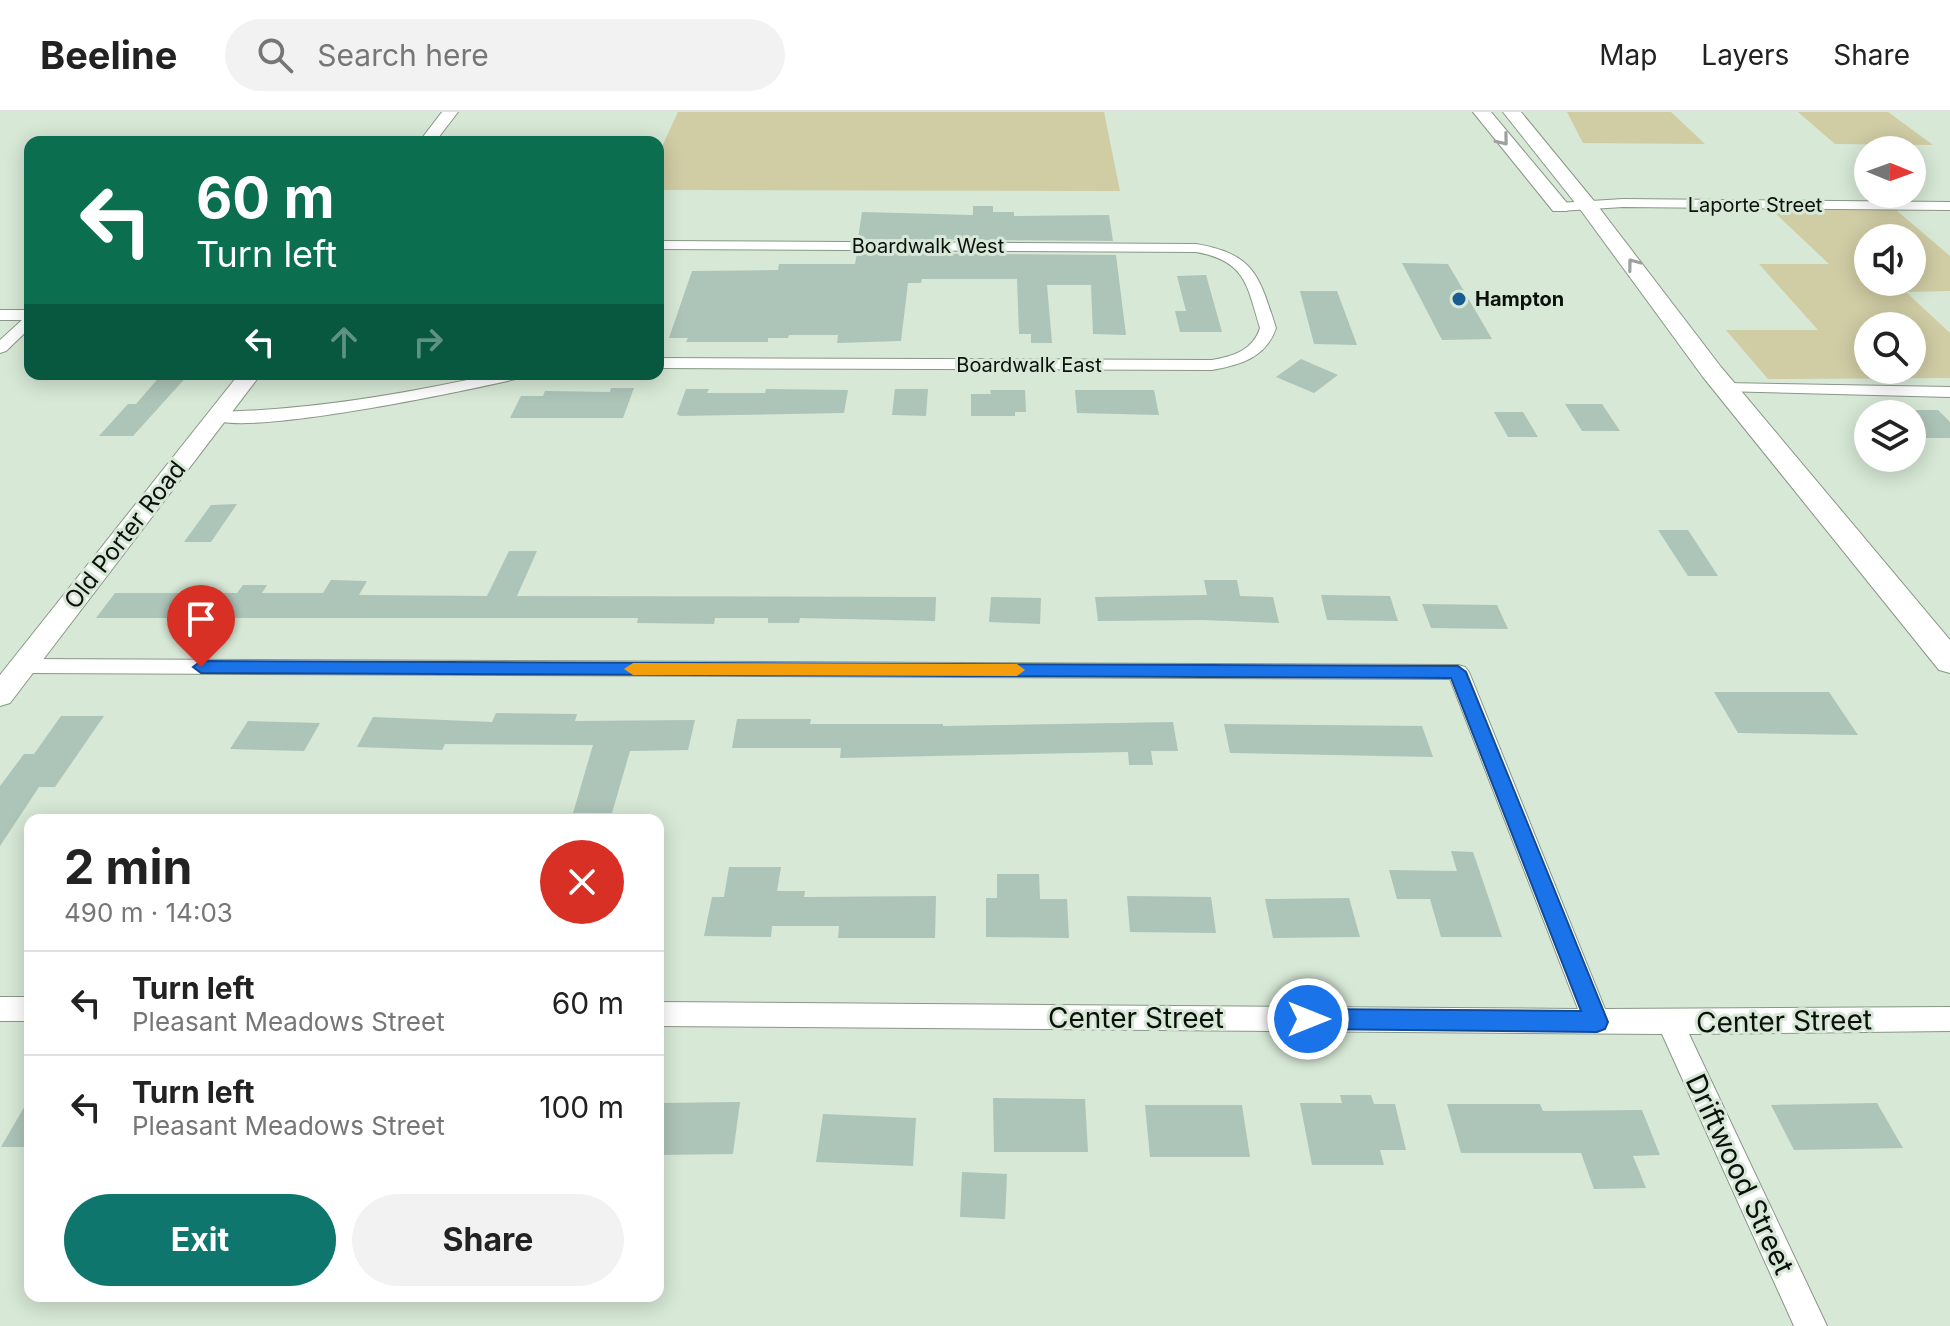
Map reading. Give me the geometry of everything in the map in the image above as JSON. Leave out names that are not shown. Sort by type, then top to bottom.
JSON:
[{"type":"main road","points":[[1482,112],[1618,277],[1718,380]]},
{"type":"main road","points":[[1512,112],[1587,205],[1718,380],[1950,662]]},
{"type":"street","points":[[432,136],[450,112]]},
{"type":"street","name":"Laporte Street","points":[[1559,207],[1950,206]]},
{"type":"street","name":"Boardwalk West","points":[[664,245],[1160,246],[1198,249]]},
{"type":"street","name":"Boardwalk East","points":[[664,363],[1212,365],[1234,361],[1261,345],[1268,328],[1250,276],[1232,260],[1198,249]]},
{"type":"street","points":[[0,315],[24,317]]},
{"type":"street","points":[[0,348],[24,324]]},
{"type":"street","name":"Old Porter Road","points":[[0,696],[245,380]]},
{"type":"street","points":[[211,424],[281,428],[320,423],[470,380]]},
{"type":"street","points":[[1718,380],[1950,392]]},
{"type":"street","points":[[23,666],[1458,672],[1597,1022]]},
{"type":"street","points":[[0,1009],[24,1009]]},
{"type":"street","name":"Center Street","points":[[664,1014],[1597,1022],[1950,1019]]},
{"type":"street","name":"Driftwood Street","points":[[1670,1022],[1811,1326]]},
{"type":"shaded area","points":[[678,112],[1104,112],[1120,191],[664,190],[664,142]]},
{"type":"shaded area","points":[[1567,112],[1671,112],[1705,144],[1583,143]]},
{"type":"shaded area","points":[[1798,112],[1888,112],[1921,136],[1854,136],[1854,144],[1835,144]]},
{"type":"shaded area","points":[[1772,210],[1896,210],[1912,224],[1854,224],[1854,296],[1910,296],[1950,333],[1950,378],[1926,378],[1926,312],[1854,312],[1854,379],[1768,379],[1726,330],[1818,330],[1759,264],[1829,264]]},
{"type":"shaded area","points":[[1926,236],[1950,256],[1950,291],[1926,292]]},
{"type":"building","points":[[973,206],[993,206],[993,212],[1014,212],[1014,216],[1109,215],[1113,241],[858,239],[862,212],[973,215]]},
{"type":"building","points":[[857,253],[1116,255],[1126,335],[1093,334],[1091,285],[1047,285],[1052,343],[1031,343],[1031,334],[1019,334],[1017,279],[922,279],[921,283],[908,283],[901,341],[837,343],[838,335],[789,335],[788,338],[768,338],[768,342],[686,342],[688,338],[669,338],[692,271],[778,270],[779,264],[855,264]]},
{"type":"building","name":"Hampton","points":[[1402,263],[1448,264],[1492,339],[1442,340]]},
{"type":"building","points":[[1206,275],[1222,332],[1180,332],[1175,311],[1186,311],[1177,276]]},
{"type":"building","points":[[1300,291],[1337,291],[1357,345],[1314,344]]},
{"type":"building","points":[[1301,359],[1338,375],[1314,393],[1276,377]]},
{"type":"building","points":[[157,380],[184,380],[133,436],[99,436],[128,404],[136,404]]},
{"type":"building","points":[[611,388],[634,388],[623,418],[510,418],[521,396],[543,396],[545,391],[610,392]]},
{"type":"building","points":[[686,389],[709,389],[707,393],[765,393],[766,389],[848,390],[844,413],[680,416],[677,414]]},
{"type":"building","points":[[895,389],[928,389],[926,416],[892,415]]},
{"type":"building","points":[[990,390],[1025,390],[1026,412],[1015,412],[1015,416],[971,416],[971,394],[991,394]]},
{"type":"building","points":[[1075,390],[1154,390],[1159,415],[1077,413]]},
{"type":"building","points":[[1565,404],[1602,404],[1620,431],[1582,431]]},
{"type":"building","points":[[1926,410],[1938,410],[1950,422],[1950,438],[1926,438]]},
{"type":"building","points":[[1494,412],[1523,412],[1538,437],[1508,437]]},
{"type":"building","points":[[237,504],[211,542],[184,542],[211,505]]},
{"type":"building","points":[[1658,530],[1688,530],[1718,576],[1688,576]]},
{"type":"building","points":[[509,551],[537,551],[517,596],[936,597],[935,621],[800,618],[799,623],[768,623],[768,618],[715,618],[714,624],[637,623],[638,618],[96,618],[115,593],[237,593],[243,585],[267,585],[262,593],[323,593],[331,580],[367,581],[359,595],[487,596]]},
{"type":"building","points":[[1204,580],[1237,580],[1240,596],[1273,597],[1279,623],[1098,621],[1095,597],[1207,595]]},
{"type":"building","points":[[1321,595],[1390,596],[1398,621],[1327,620]]},
{"type":"building","points":[[991,597],[1041,598],[1040,624],[989,622]]},
{"type":"building","points":[[1422,604],[1497,605],[1508,629],[1431,628]]},
{"type":"building","points":[[1714,692],[1829,692],[1858,735],[1738,733]]},
{"type":"building","points":[[496,713],[577,714],[575,721],[695,720],[688,750],[630,751],[612,813],[573,813],[593,745],[445,744],[442,750],[357,747],[373,717],[492,722]]},
{"type":"building","points":[[61,716],[104,716],[55,787],[39,787],[0,846],[0,786],[24,754],[34,754]]},
{"type":"building","points":[[737,719],[811,719],[810,724],[943,726],[1173,722],[1178,751],[1151,751],[1153,765],[1129,765],[1128,752],[840,758],[841,748],[732,748]]},
{"type":"building","points":[[248,721],[320,723],[304,751],[230,749]]},
{"type":"building","points":[[1224,724],[1422,726],[1433,757],[1230,753]]},
{"type":"building","points":[[1451,851],[1473,852],[1502,937],[1441,937],[1430,899],[1397,899],[1389,870],[1457,871]]},
{"type":"building","points":[[729,867],[781,867],[777,891],[805,891],[804,897],[936,896],[935,938],[838,938],[839,926],[772,926],[771,937],[704,936],[712,897],[724,897]]},
{"type":"building","points":[[997,874],[1039,874],[1040,899],[1067,899],[1069,938],[986,937],[986,898],[997,898]]},
{"type":"building","points":[[1127,896],[1211,897],[1216,933],[1130,932]]},
{"type":"building","points":[[1349,898],[1360,937],[1273,938],[1265,899]]},
{"type":"building","points":[[1340,1095],[1371,1095],[1374,1104],[1395,1104],[1406,1150],[1380,1150],[1384,1165],[1312,1165],[1300,1103],[1342,1103]]},
{"type":"building","points":[[993,1098],[1085,1099],[1088,1152],[994,1152]]},
{"type":"building","points":[[740,1102],[733,1154],[664,1155],[664,1103]]},
{"type":"building","points":[[1877,1103],[1903,1148],[1794,1150],[1771,1105]]},
{"type":"building","points":[[1447,1104],[1540,1104],[1543,1111],[1642,1110],[1660,1155],[1633,1156],[1646,1188],[1594,1189],[1581,1153],[1461,1153]]},
{"type":"building","points":[[1145,1105],[1242,1105],[1250,1157],[1150,1157]]},
{"type":"building","points":[[24,1107],[24,1147],[1,1147]]},
{"type":"building","points":[[823,1114],[916,1118],[913,1166],[816,1162]]},
{"type":"building","points":[[962,1172],[1007,1174],[1005,1219],[960,1217]]},
{"type":"slow traffic","points":[[633,669],[1017,670]]},
{"type":"place","name":"Hampton","points":[[1459,299]]},
{"type":"route","points":[[201,667],[1458,672],[1597,1022],[1308,1019]]}]
